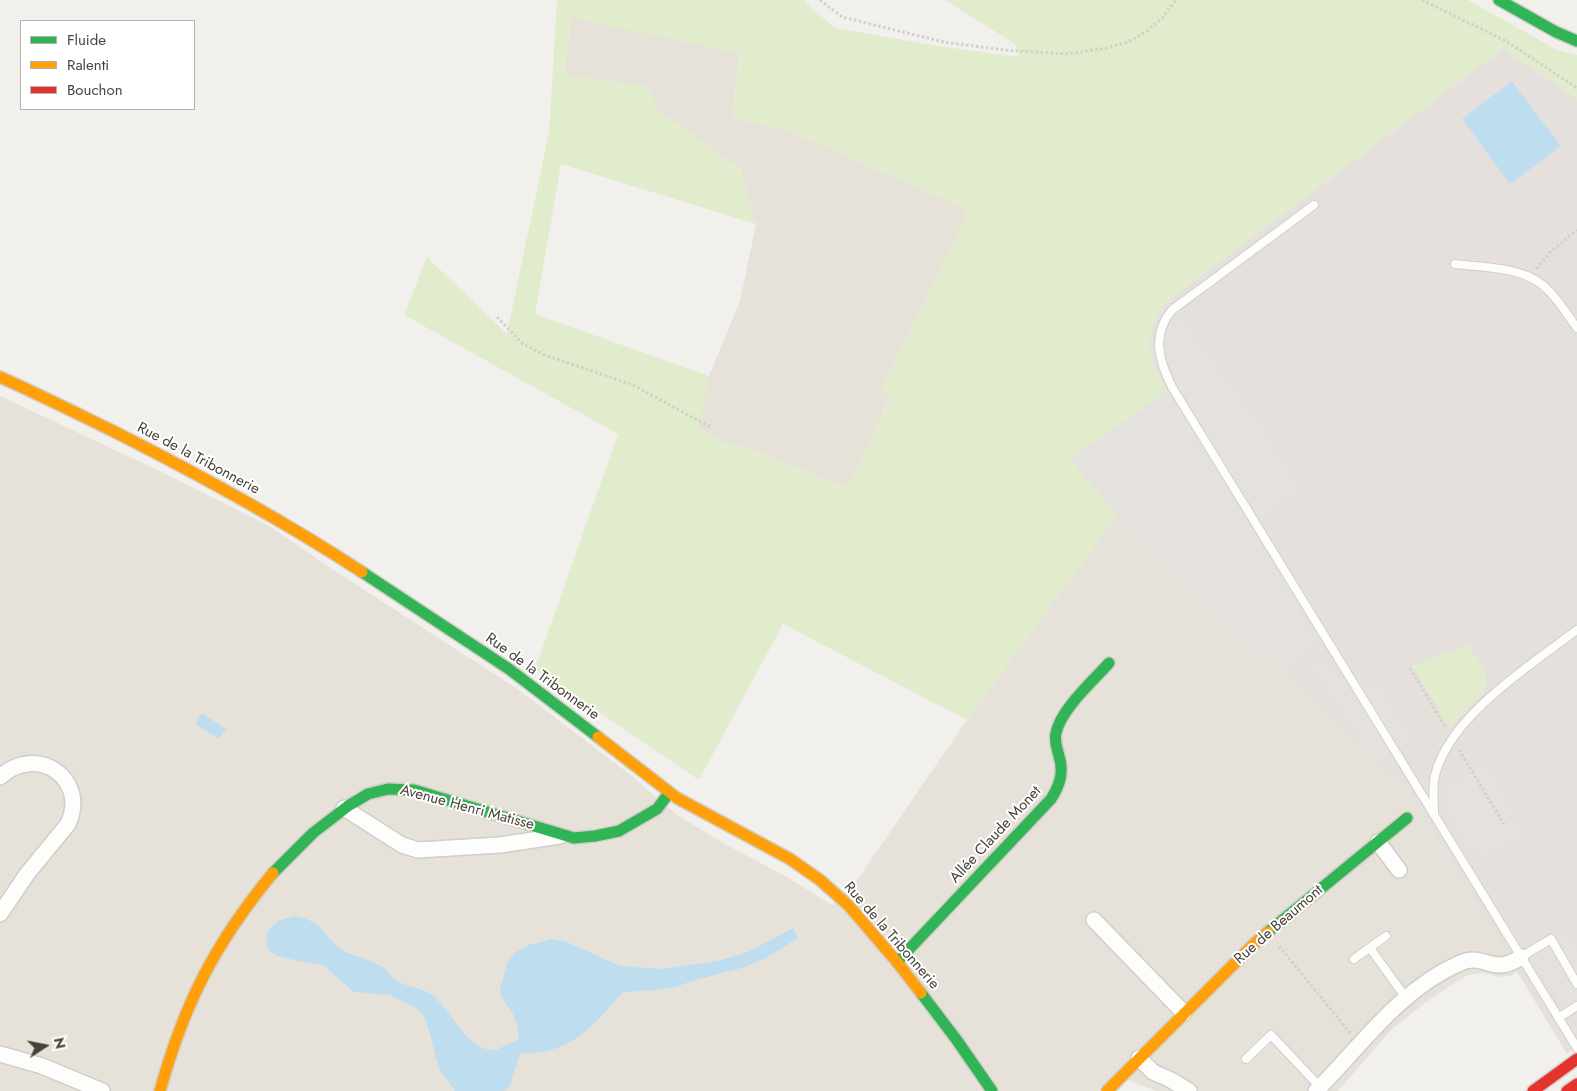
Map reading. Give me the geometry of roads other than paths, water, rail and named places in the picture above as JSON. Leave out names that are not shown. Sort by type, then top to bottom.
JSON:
[{"type":"main road","points":[[1499,0],[1556,32],[1577,41]]},
{"type":"main road","name":"Rue de la Tribonnerie","points":[[0,377],[195,472],[304,534],[509,669],[669,792],[691,806],[790,859],[820,880],[849,906],[897,962],[956,1039],[992,1091]]},
{"type":"main road","name":"Allée Claude Monet","points":[[897,962],[1052,799],[1062,774],[1056,740],[1057,728],[1064,715],[1109,663]]},
{"type":"main road","name":"Avenue Henri Matisse","points":[[160,1091],[175,1041],[195,989],[228,933],[255,895],[281,864],[317,829],[364,795],[374,791],[402,788],[574,838],[619,831],[657,809],[669,792]]},
{"type":"main road","name":"Rue de Beaumont","points":[[1107,1091],[1267,932],[1407,818]]},
{"type":"main road","points":[[1533,1091],[1577,1059]]},
{"type":"main road","points":[[1567,1091],[1577,1084]]},
{"type":"street","points":[[0,777],[8,770],[20,764],[34,763],[47,765],[58,772],[66,783],[73,805],[68,824],[27,874],[0,914]]},
{"type":"street","name":"Avenue Henri Matisse","points":[[344,808],[402,845],[418,850],[500,845],[564,835]]},
{"type":"street","points":[[1378,842],[1399,870]]},
{"type":"street","points":[[1094,920],[1184,1013]]},
{"type":"street","points":[[1318,1089],[1386,1015],[1431,979],[1462,962],[1473,959],[1492,965],[1503,966],[1521,957]]},
{"type":"street","points":[[0,1054],[42,1066],[102,1091]]},
{"type":"street","points":[[1139,1058],[1153,1072],[1189,1091]]},
{"type":"lane","points":[[1314,206],[1172,310],[1163,321],[1159,335],[1160,354],[1164,371],[1172,387],[1577,1048]]},
{"type":"lane","points":[[1455,264],[1515,272],[1536,280],[1549,290],[1577,328]]},
{"type":"lane","points":[[1434,815],[1435,776],[1442,756],[1461,727],[1502,686],[1577,630]]},
{"type":"lane","points":[[1354,959],[1386,936]]},
{"type":"lane","points":[[1521,957],[1550,939],[1577,984]]},
{"type":"lane","points":[[1370,948],[1406,998]]},
{"type":"lane","points":[[1558,1018],[1577,1006]]},
{"type":"lane","points":[[1246,1059],[1271,1035],[1318,1089]]},
{"type":"water","points":[[1512,81],[1561,146],[1510,184],[1462,119]]},
{"type":"water","points":[[202,713],[226,729],[219,739],[195,724]]},
{"type":"water","points":[[294,916],[312,921],[345,952],[379,965],[388,971],[398,982],[431,994],[439,1001],[460,1029],[476,1044],[485,1049],[496,1050],[519,1039],[513,1014],[501,996],[500,989],[508,961],[516,952],[528,945],[553,939],[567,942],[620,966],[662,969],[717,961],[748,952],[793,928],[798,938],[766,958],[745,967],[676,987],[623,992],[591,1026],[573,1040],[547,1051],[520,1054],[510,1086],[504,1091],[455,1091],[439,1069],[428,1027],[423,1014],[416,1008],[389,995],[354,992],[323,965],[277,956],[271,952],[267,946],[267,932],[278,921]]}]
